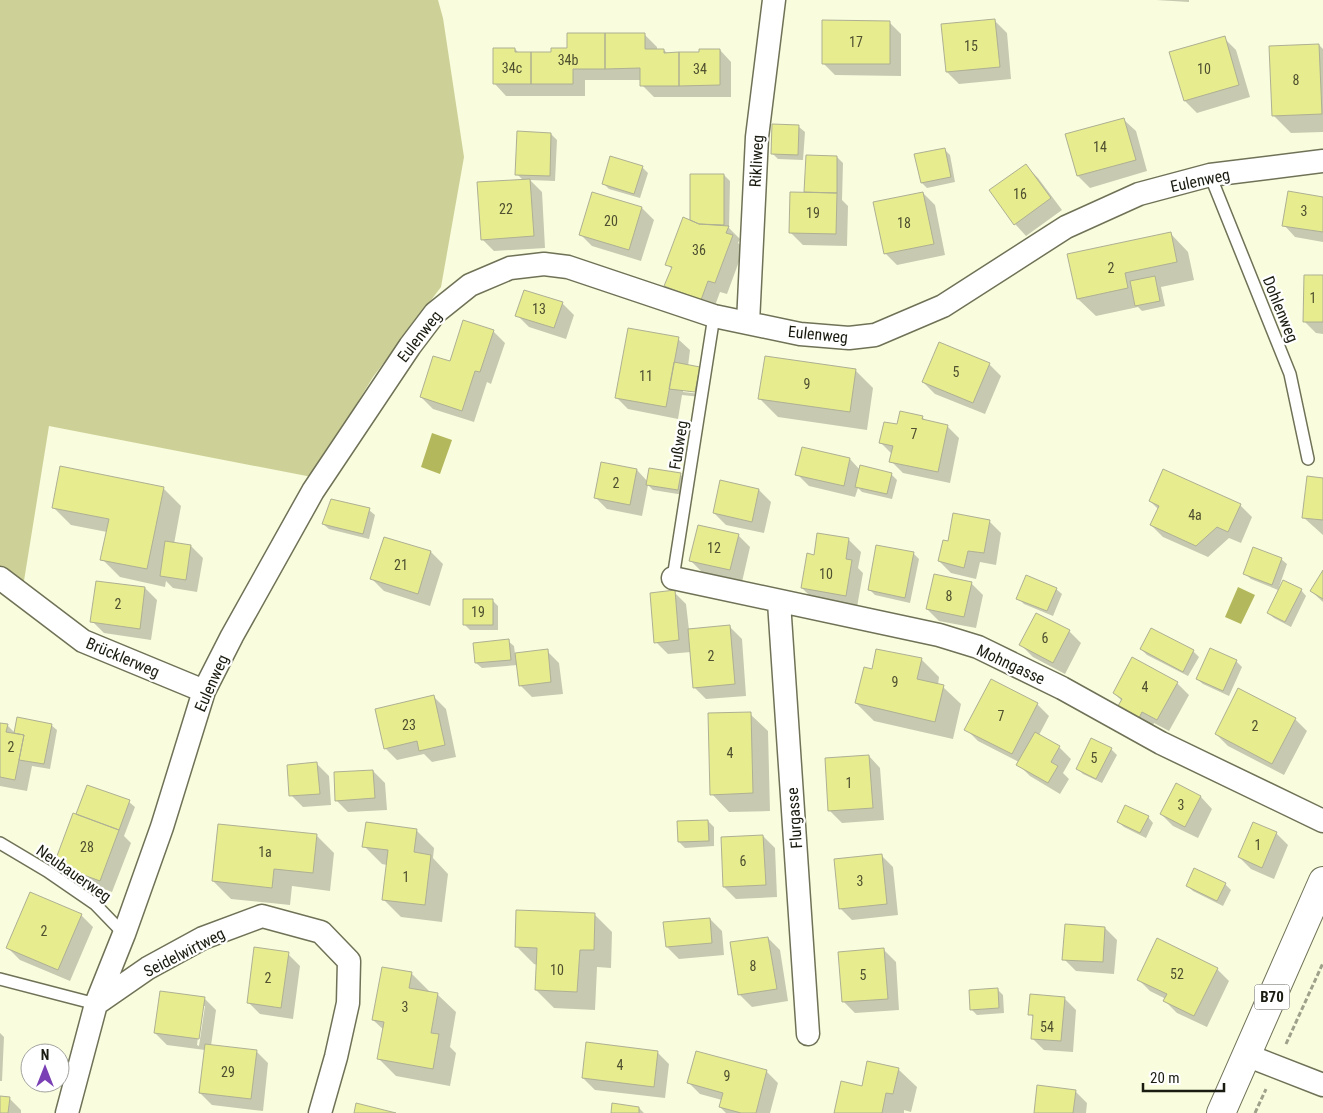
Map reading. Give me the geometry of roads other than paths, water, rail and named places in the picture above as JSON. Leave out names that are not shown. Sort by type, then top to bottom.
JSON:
[{"type":"main road","name":"B70","points":[[1221,1113],[1323,881]]},
{"type":"street","name":"Rikliweg","points":[[748,323],[757,137],[774,0]]},
{"type":"street","name":"Eulenweg","points":[[67,1113],[96,1004],[124,934],[162,827],[204,691],[232,636],[313,491],[410,346],[435,313],[470,285],[510,268],[554,265],[568,267],[714,316],[800,334],[841,338],[875,335],[943,306],[1066,227],[1139,194],[1210,175],[1323,161]]},
{"type":"street","name":"Brücklerweg","points":[[0,578],[83,641],[204,691]]},
{"type":"street","name":"Mohngasse","points":[[673,578],[939,635],[978,647],[1062,688],[1161,743],[1323,821]]},
{"type":"street","name":"Flurgasse","points":[[779,602],[808,1034]]},
{"type":"street","name":"Seidelwirtweg","points":[[96,1004],[148,968],[204,938],[262,916],[321,932],[349,961],[349,969],[348,1003],[336,1057],[320,1113]]},
{"type":"street","points":[[1246,1055],[1323,1085]]},
{"type":"lane","name":"Dohlenweg","points":[[1210,175],[1290,374],[1308,459]]},
{"type":"lane","name":"Fußweg","points":[[673,578],[714,316]]},
{"type":"lane","name":"Neubauerweg","points":[[0,843],[47,871],[95,904],[124,934]]},
{"type":"lane","points":[[0,979],[96,1004]]}]
